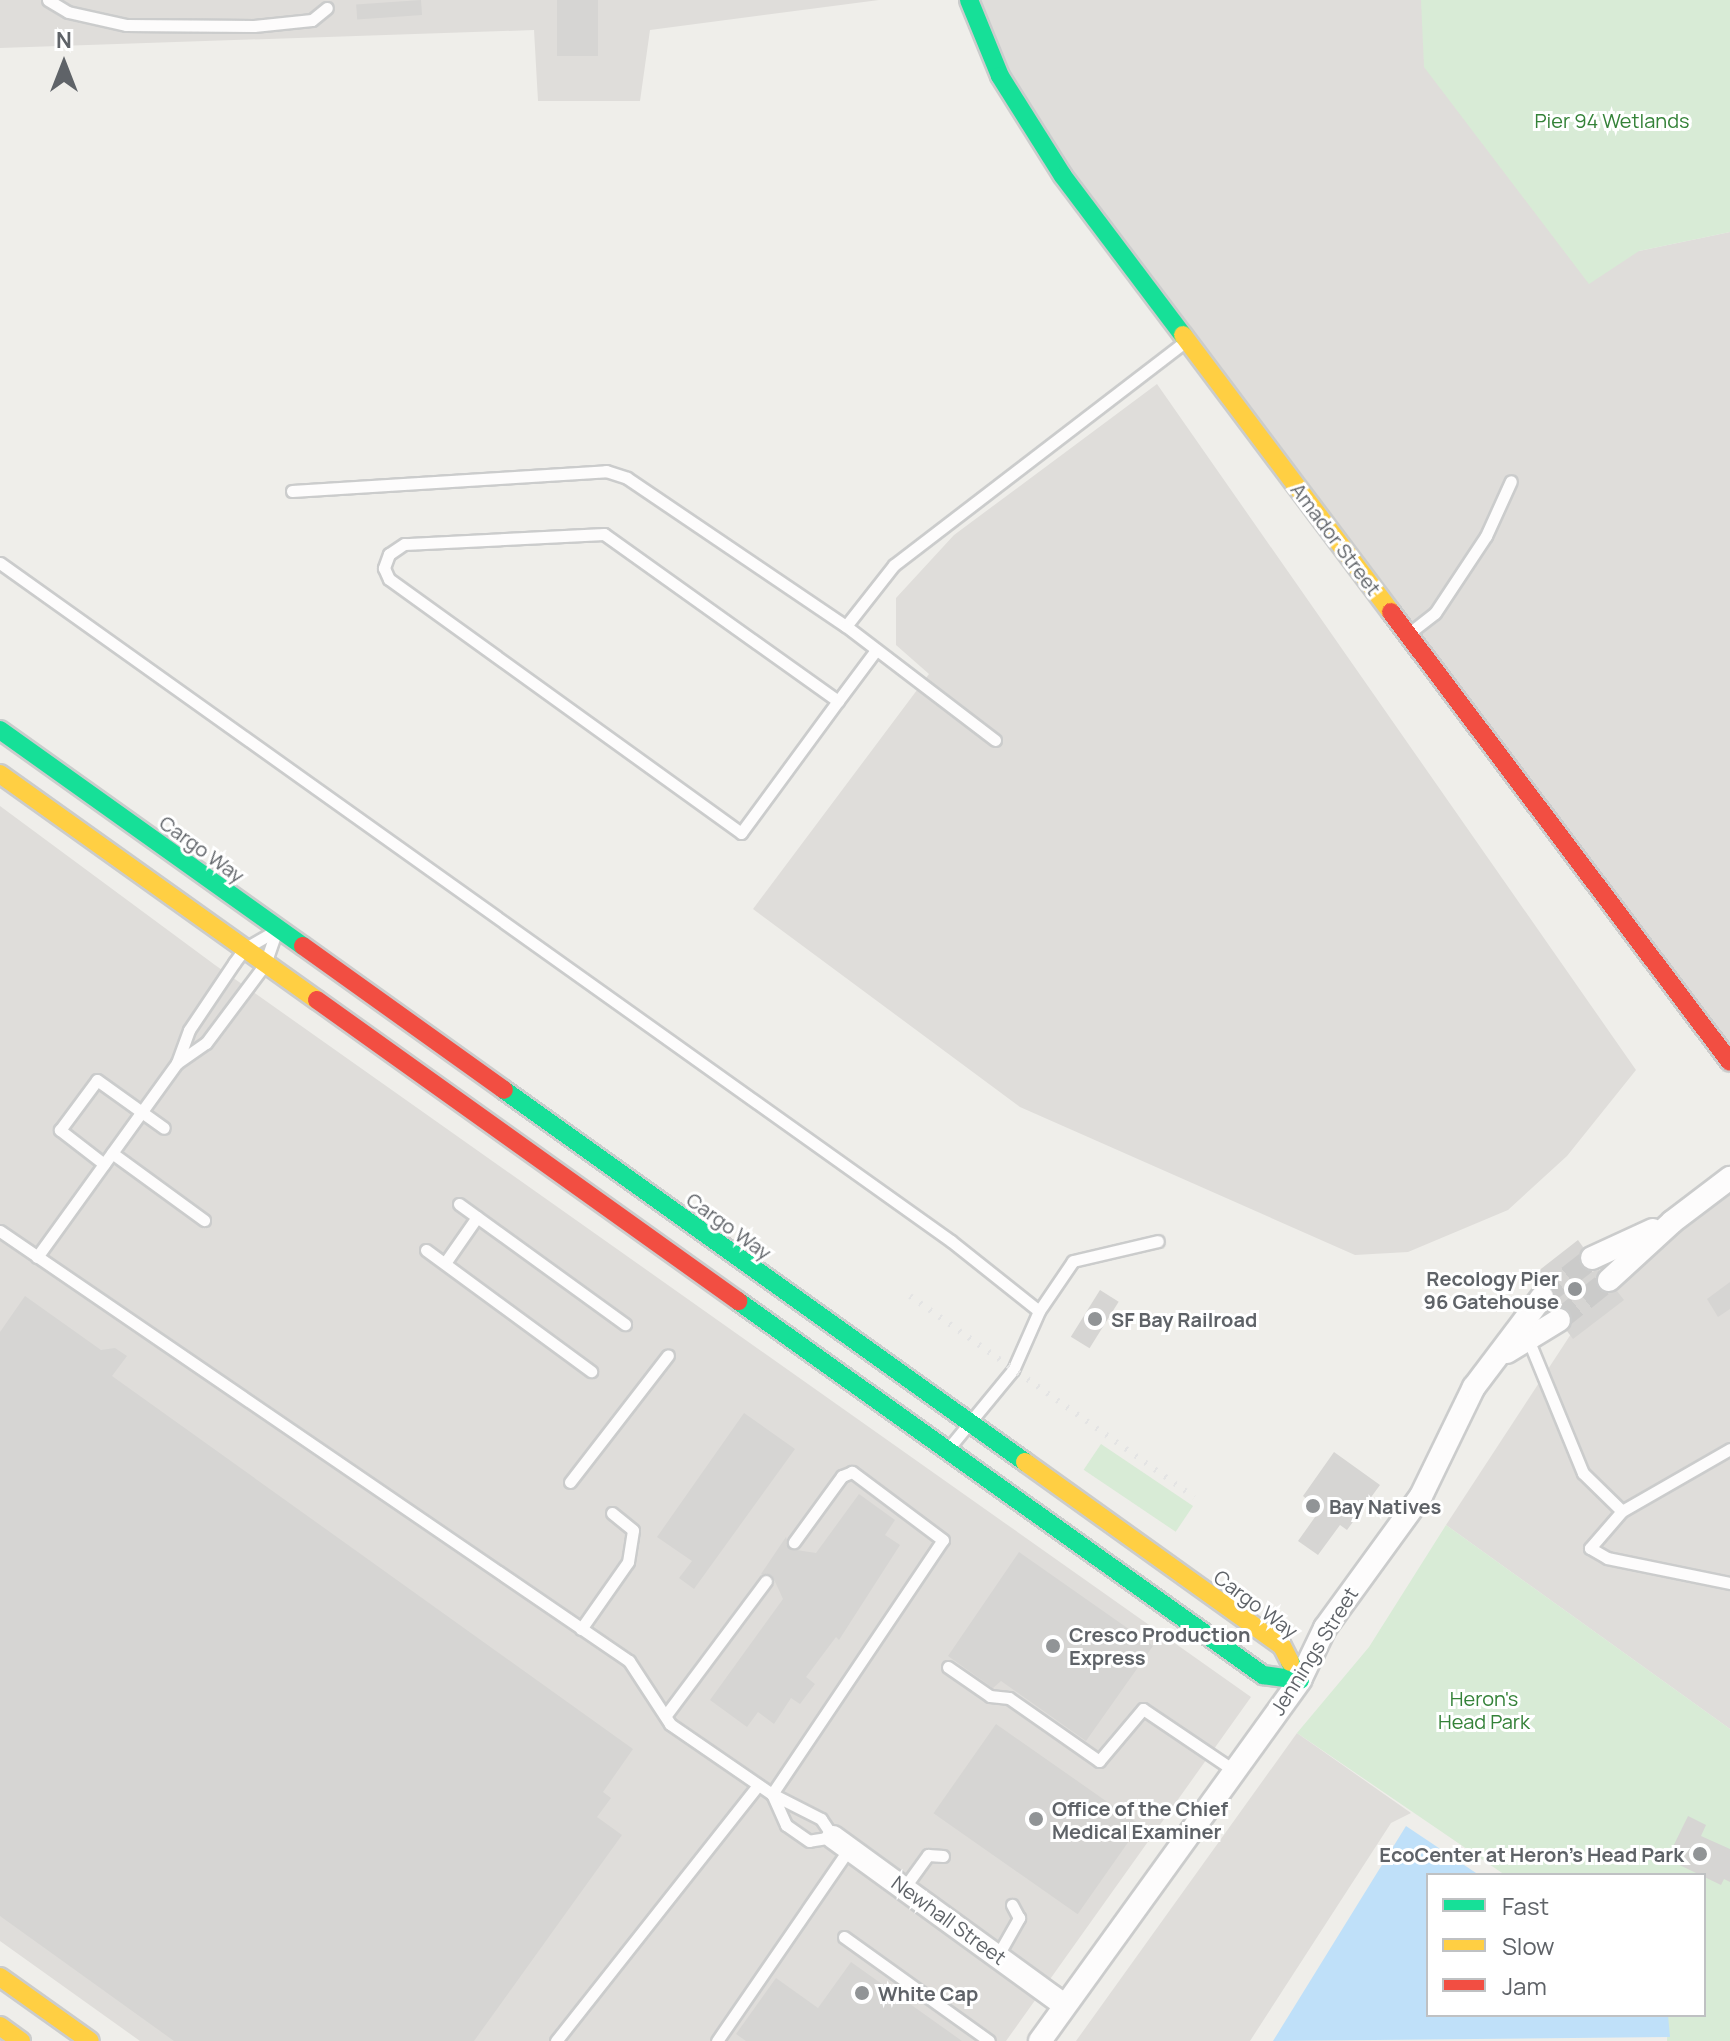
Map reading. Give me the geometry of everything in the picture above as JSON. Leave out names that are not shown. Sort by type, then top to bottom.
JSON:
[{"type":"main road","name":"Amador Street","points":[[969,0],[1000,76],[1028,126],[1730,1062]]},
{"type":"main road","name":"Cargo Way","points":[[0,730],[1282,1646],[1300,1680]]},
{"type":"main road","points":[[0,774],[1263,1675],[1300,1680]]},
{"type":"main road","points":[[0,1977],[90,2041]]},
{"type":"main road","points":[[0,2026],[21,2041]]},
{"type":"street","points":[[1609,1280],[1672,1222],[1730,1178]]},
{"type":"street","points":[[1592,1258],[1672,1222]]},
{"type":"street","points":[[1495,1359],[1542,1297]]},
{"type":"street","points":[[1495,1359],[1559,1320]]},
{"type":"street","name":"Jennings Street","points":[[1040,2041],[1300,1680],[1325,1628],[1421,1496],[1474,1387],[1495,1359]]},
{"type":"street","name":"Newhall Street","points":[[841,1843],[1064,2005]]},
{"type":"lane","points":[[48,0],[68,12],[126,25],[268,24],[312,20],[327,8]]},
{"type":"lane","points":[[846,626],[894,565],[914,548],[1186,340]]},
{"type":"lane","points":[[292,491],[606,471],[627,478],[846,626],[995,740]]},
{"type":"lane","points":[[1408,634],[1435,613],[1486,536],[1511,481]]},
{"type":"lane","points":[[838,701],[604,534],[404,544],[389,554],[384,568],[389,579],[741,833],[876,650]]},
{"type":"lane","points":[[0,563],[938,1231],[1039,1311]]},
{"type":"lane","points":[[37,1257],[177,1063],[189,1030],[244,949],[277,929]]},
{"type":"lane","points":[[177,1063],[206,1043],[265,964],[277,929]]},
{"type":"lane","points":[[104,1164],[60,1130],[97,1080],[164,1128]]},
{"type":"lane","points":[[112,1153],[204,1220]]},
{"type":"lane","points":[[459,1204],[625,1324]]},
{"type":"lane","points":[[445,1263],[477,1217]]},
{"type":"lane","points":[[0,1231],[629,1661],[670,1724],[772,1794],[821,1819],[841,1843]]},
{"type":"lane","points":[[947,1450],[1013,1370],[1039,1311],[1073,1261],[1158,1241]]},
{"type":"lane","points":[[426,1250],[591,1371]]},
{"type":"lane","points":[[1528,1339],[1583,1473],[1622,1511]]},
{"type":"lane","points":[[570,1482],[668,1355]]},
{"type":"lane","points":[[1730,1449],[1622,1511],[1590,1548],[1607,1558],[1730,1583]]},
{"type":"lane","points":[[772,1794],[943,1540],[852,1472],[842,1476],[794,1542]]},
{"type":"lane","points":[[581,1629],[628,1562],[633,1530],[612,1513]]},
{"type":"lane","points":[[666,1715],[766,1581]]},
{"type":"lane","points":[[948,1667],[990,1696],[1009,1698],[1099,1761],[1143,1709],[1235,1771]]},
{"type":"lane","points":[[556,2041],[758,1785]]},
{"type":"lane","points":[[772,1794],[786,1825],[809,1841],[841,1843]]},
{"type":"lane","points":[[717,2041],[841,1843]]},
{"type":"lane","points":[[904,1888],[928,1855],[943,1856]]},
{"type":"lane","points":[[998,1955],[1019,1918],[1012,1905]]},
{"type":"lane","points":[[844,1937],[989,2041]]},
{"type":"shaded area","points":[[0,0],[879,0],[650,30],[640,101],[538,101],[534,30],[0,48]]},
{"type":"shaded area","points":[[970,0],[1421,0],[1639,251],[1730,232],[1730,1062],[1006,87]]},
{"type":"shaded area","points":[[1157,384],[1636,1070],[1567,1156],[1508,1210],[1408,1252],[1355,1255],[1020,1107],[753,909],[929,674],[896,645],[896,598],[954,535]]},
{"type":"shaded area","points":[[0,806],[215,965],[1251,1697],[1006,2041],[140,2041],[0,1941]]},
{"type":"shaded area","points":[[1730,1178],[1730,1729],[1446,1525],[1626,1250]]},
{"type":"shaded area","points":[[1297,1733],[1411,1813],[1391,1823],[1250,2041],[1076,2041]]},
{"type":"green space","name":"Pier 94 Wetlands","points":[[1421,0],[1730,0],[1730,232],[1639,251],[1589,284],[1424,67]]},
{"type":"green space","points":[[1101,1444],[1193,1506],[1176,1532],[1084,1470]]},
{"type":"green space","name":"Heron's Head Park","points":[[1446,1525],[1730,1729],[1730,2041],[1667,2041],[1668,2017],[1706,2017],[1706,1873],[1502,1873],[1297,1733],[1369,1647]]},
{"type":"water","points":[[1406,1826],[1476,1873],[1426,1873],[1426,2017],[1668,2017],[1670,2037],[1273,2041]]},
{"type":"building","points":[[421,0],[422,15],[357,19],[356,5]]},
{"type":"building","points":[[557,0],[598,0],[598,56],[557,56]]},
{"type":"building","name":"Recology Pier 96 Gatehouse","points":[[1578,1240],[1583,1247],[1580,1264],[1590,1272],[1599,1270],[1598,1289],[1617,1291],[1624,1300],[1573,1339],[1567,1331],[1570,1312],[1551,1309],[1554,1291],[1544,1283],[1533,1286],[1528,1279]]},
{"type":"building","points":[[1730,1282],[1730,1309],[1718,1317],[1707,1299]]},
{"type":"building","name":"SF Bay Railroad","points":[[1100,1290],[1119,1302],[1090,1348],[1071,1337]]},
{"type":"building","points":[[25,1296],[101,1350],[115,1348],[127,1356],[112,1376],[633,1749],[603,1792],[611,1798],[597,1817],[622,1835],[474,2041],[174,2041],[0,1916],[0,1332]]},
{"type":"building","points":[[744,1413],[795,1449],[694,1589],[679,1578],[692,1561],[657,1537]]},
{"type":"building","points":[[1334,1452],[1380,1485],[1347,1530],[1340,1525],[1318,1555],[1298,1541],[1320,1510],[1303,1496]]},
{"type":"building","points":[[859,1494],[895,1520],[885,1535],[900,1545],[839,1640],[836,1637],[806,1677],[815,1684],[800,1704],[791,1698],[774,1724],[758,1712],[747,1727],[710,1700],[783,1599],[772,1575],[761,1574],[786,1537],[790,1549],[816,1553]]},
{"type":"building","name":"Cresco Production Express","points":[[1019,1552],[1153,1646],[1086,1741],[1001,1681],[993,1688],[948,1656]]},
{"type":"building","name":"Office of the Chief Medical Examiner","points":[[996,1724],[1140,1825],[1078,1914],[933,1813]]},
{"type":"building","name":"EcoCenter at Heron's Head Park","points":[[1688,1816],[1706,1825],[1701,1836],[1730,1849],[1730,1882],[1724,1879],[1721,1885],[1706,1878],[1706,1873],[1696,1873],[1667,1859]]},
{"type":"building","name":"White Cap","points":[[851,1962],[962,2041],[746,2041],[736,2034],[776,1978],[818,2008]]},
{"type":"tunnel","points":[[1542,1297],[1592,1258]]},
{"type":"tunnel","points":[[1559,1320],[1609,1280]]},
{"type":"railway","points":[[910,1296],[1194,1497]]},
{"type":"traffic: fast","points":[[969,0],[1000,76],[1063,176],[1183,335]]},
{"type":"traffic: fast","points":[[0,730],[303,946]]},
{"type":"traffic: fast","points":[[504,1090],[1025,1462]]},
{"type":"traffic: fast","points":[[738,1301],[1263,1675],[1300,1680],[1290,1662]]},
{"type":"traffic: slow","points":[[1183,335],[1391,612]]},
{"type":"traffic: slow","points":[[0,774],[317,1000]]},
{"type":"traffic: slow","points":[[1025,1462],[1282,1646],[1290,1662]]},
{"type":"traffic: slow","points":[[0,1977],[90,2041]]},
{"type":"traffic: slow","points":[[0,2026],[21,2041]]},
{"type":"traffic: jam","points":[[1391,612],[1730,1062]]},
{"type":"traffic: jam","points":[[303,946],[504,1090]]},
{"type":"traffic: jam","points":[[317,1000],[738,1301]]},
{"type":"place","name":"Recology Pier 96 Gatehouse","points":[[1575,1289]]},
{"type":"place","name":"SF Bay Railroad","points":[[1095,1319]]},
{"type":"place","name":"Bay Natives","points":[[1313,1506]]},
{"type":"place","name":"Cresco Production Express","points":[[1053,1646]]},
{"type":"place","name":"Office of the Chief Medical Examiner","points":[[1036,1819]]},
{"type":"place","name":"EcoCenter at Heron's Head Park","points":[[1700,1854]]},
{"type":"place","name":"White Cap","points":[[862,1993]]}]
